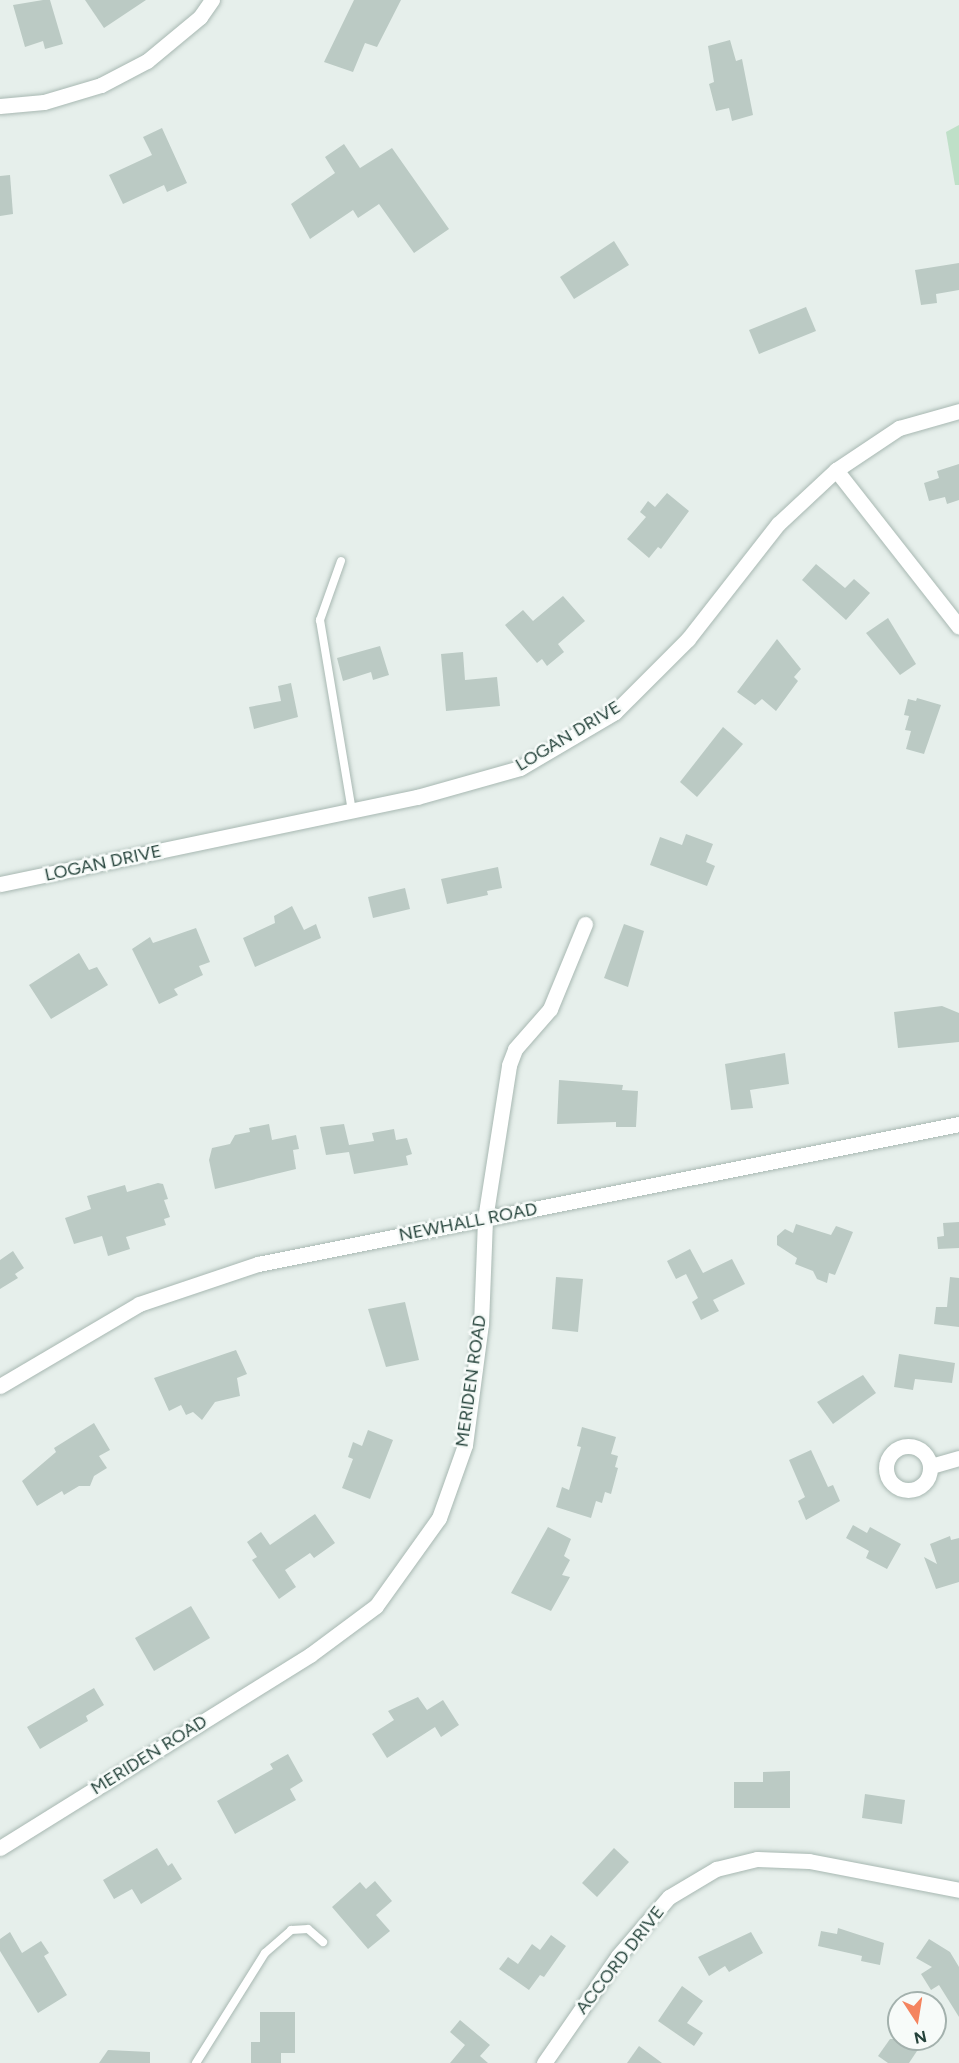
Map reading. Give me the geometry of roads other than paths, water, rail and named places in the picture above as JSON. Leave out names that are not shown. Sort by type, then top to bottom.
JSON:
[{"type":"street","points":[[0,106],[44,102],[101,85],[147,62],[200,17],[212,0]]},
{"type":"street","name":"LOGAN DRIVE","points":[[0,884],[352,811],[520,768],[615,712],[688,639],[778,524],[836,470],[899,428],[959,411]]},
{"type":"street","points":[[836,470],[959,627]]},
{"type":"street","name":"MERIDEN ROAD","points":[[0,1848],[310,1655],[376,1606],[407,1566],[439,1518],[465,1444],[481,1324],[485,1219],[509,1065],[515,1049],[550,1009],[585,924]]},
{"type":"street","name":"NEWHALL ROAD","points":[[0,1386],[139,1304],[192,1283],[258,1264],[959,1124]]},
{"type":"street","points":[[931,1466],[959,1458]]},
{"type":"street","name":"ACCORD DRIVE","points":[[544,2063],[618,1956],[669,1897],[716,1869],[758,1859],[809,1861],[959,1890]]},
{"type":"lane","points":[[341,561],[320,620],[352,811]]},
{"type":"lane","points":[[196,2063],[265,1953],[291,1930],[308,1929],[324,1942]]}]
